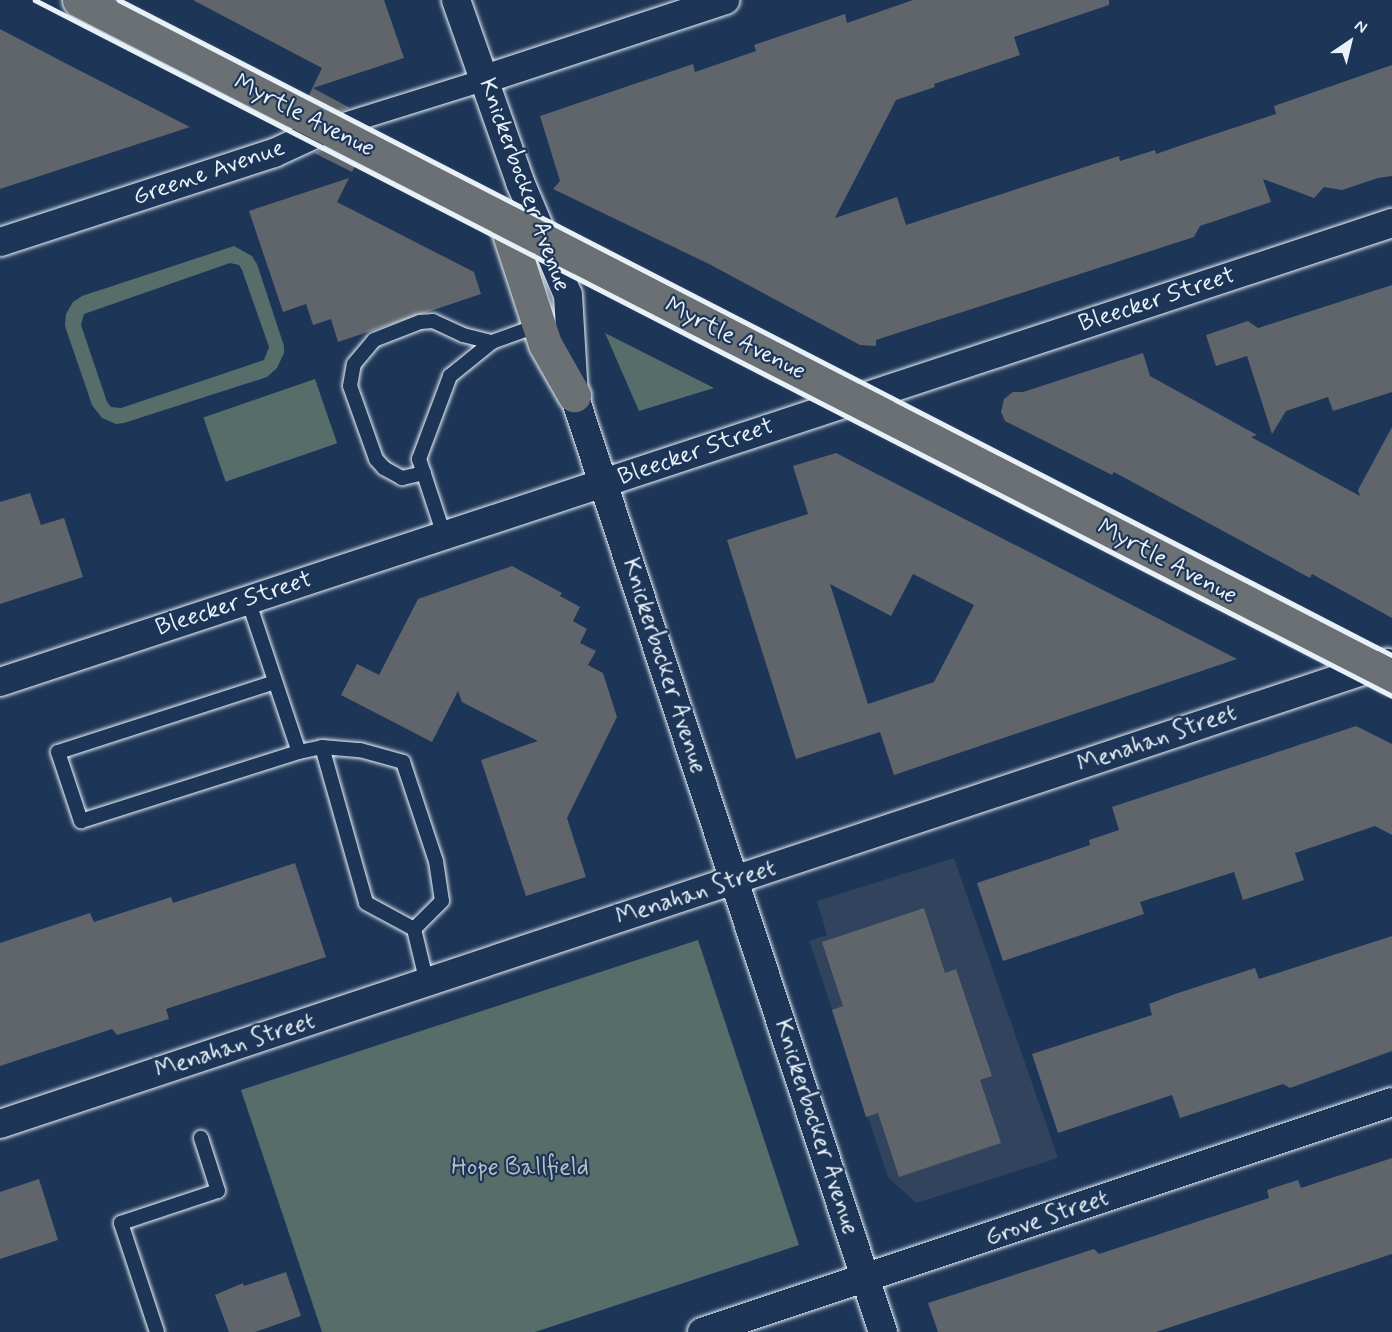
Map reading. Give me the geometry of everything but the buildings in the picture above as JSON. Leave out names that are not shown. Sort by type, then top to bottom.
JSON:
[{"type":"main road","name":"Myrtle Avenue","points":[[79,0],[547,243],[1386,669]]},
{"type":"main road","points":[[505,221],[545,344],[574,395]]},
{"type":"street","name":"Knickerbocker Avenue","points":[[456,0],[520,182],[568,295],[574,395],[736,880],[883,1332]]},
{"type":"street","name":"Greene Avenue","points":[[0,242],[274,153],[328,129],[725,0]]},
{"type":"street","name":"Bleecker Street","points":[[0,682],[852,399],[1392,223]]},
{"type":"street","name":"Menahan Street","points":[[0,1124],[736,880],[1386,669]]},
{"type":"street","name":"Grove Street","points":[[702,1332],[1392,1102]]},
{"type":"lane","points":[[424,473],[402,478],[384,468],[376,459],[350,386],[354,364],[374,340],[420,322],[433,321],[463,335],[492,342]]},
{"type":"lane","points":[[444,535],[419,459],[450,376],[492,342],[538,326]]},
{"type":"lane","points":[[248,600],[299,752]]},
{"type":"lane","points":[[275,682],[58,752],[81,821],[299,752],[322,747],[360,750],[403,762],[436,861],[442,901],[414,929]]},
{"type":"lane","points":[[322,747],[366,903],[414,929],[427,983]]},
{"type":"lane","points":[[157,1332],[121,1223],[218,1191],[201,1138]]},
{"type":"shaded area","points":[[954,858],[1058,1158],[916,1203],[888,1177],[809,941],[827,935],[817,901]]},
{"type":"green space","points":[[234,246],[252,256],[257,264],[284,346],[284,353],[277,368],[267,377],[116,424],[102,418],[92,405],[65,326],[66,314],[73,302],[82,296]],"holes":[[[230,263],[239,265],[269,347],[264,360],[121,408],[111,407],[107,402],[81,325],[84,314]]]},
{"type":"green space","points":[[605,333],[714,388],[639,411]]},
{"type":"green space","points":[[315,379],[337,443],[226,482],[203,417]]},
{"type":"green space","name":"Hope Ballfield","points":[[698,940],[799,1245],[535,1332],[322,1332],[241,1090]]},
{"type":"railway","points":[[35,0],[1392,696]]},
{"type":"railway","points":[[119,0],[1392,655]]}]
